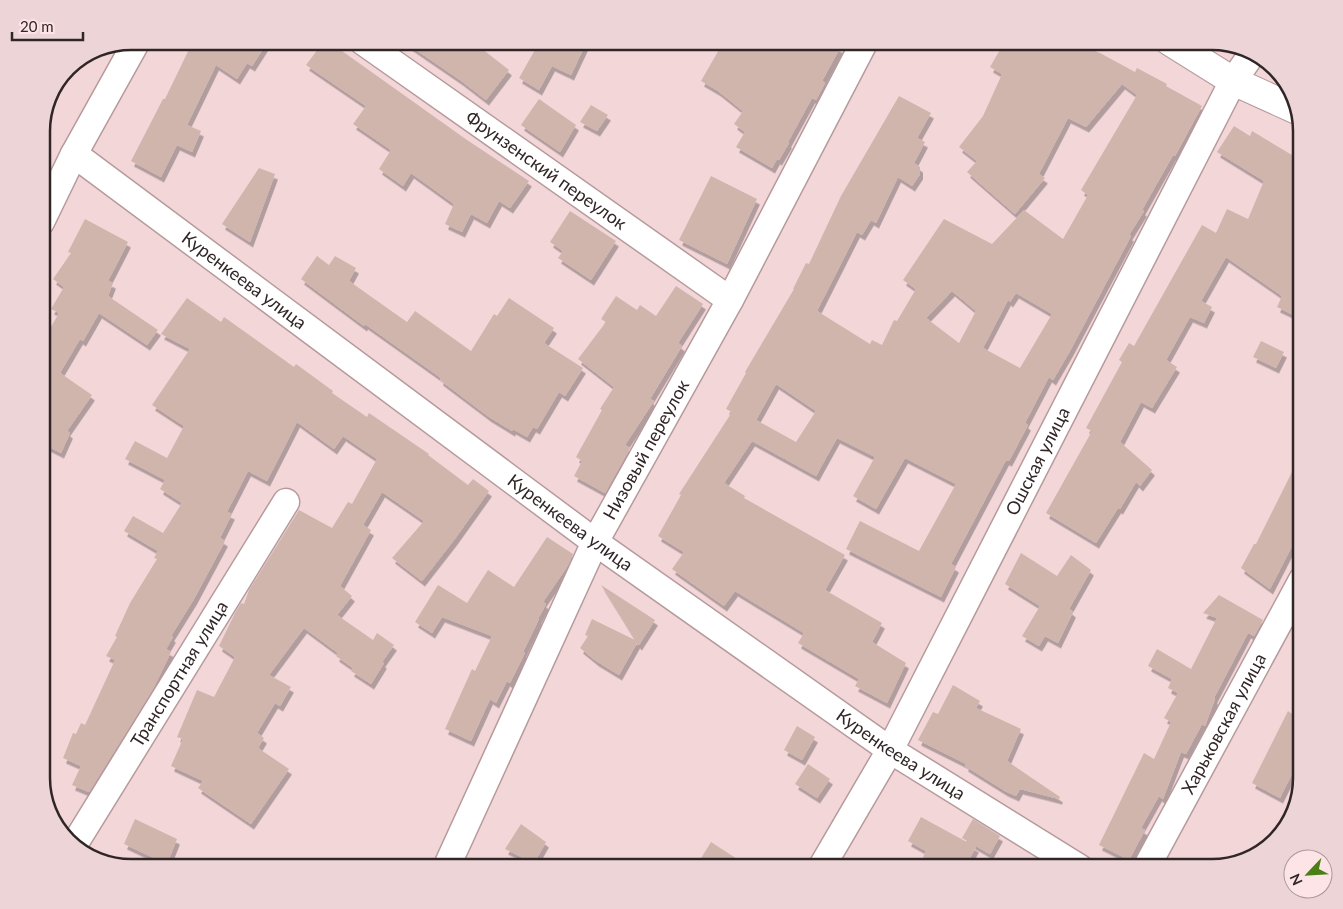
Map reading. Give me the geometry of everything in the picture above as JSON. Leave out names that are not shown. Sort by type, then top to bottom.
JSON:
[{"type":"main road","points":[[1184,50],[1233,81],[1289,107]]},
{"type":"street","points":[[50,203],[74,154],[132,50]]},
{"type":"street","name":"Фрунзенский переулок","points":[[375,50],[730,300]]},
{"type":"street","name":"Низовый переулок","points":[[450,859],[595,542],[730,300],[860,50]]},
{"type":"street","name":"Ошская улица","points":[[826,859],[890,750],[1233,81],[1249,59]]},
{"type":"street","name":"Куренкеева улица","points":[[74,154],[595,542],[890,750],[1066,859]]},
{"type":"street","name":"Транспортная улица","points":[[78,839],[286,502]]},
{"type":"street","name":"Харьковская улица","points":[[1151,859],[1293,597]]},
{"type":"building","points":[[189,50],[262,50],[252,66],[247,63],[237,79],[216,65],[187,125],[201,131],[192,152],[177,145],[161,177],[131,161],[163,99],[165,99]]},
{"type":"building","points":[[317,50],[341,50],[467,140],[529,181],[510,208],[499,201],[487,223],[471,214],[462,232],[445,224],[454,204],[411,173],[403,186],[379,169],[391,150],[353,124],[366,106],[306,65]]},
{"type":"building","points":[[416,50],[483,50],[509,70],[486,100]]},
{"type":"building","points":[[535,50],[583,50],[571,75],[552,66],[539,90],[519,78]]},
{"type":"building","points":[[719,50],[839,50],[822,81],[825,83],[816,100],[812,98],[789,143],[772,168],[736,147],[745,132],[734,124],[743,111],[718,91],[701,81]]},
{"type":"building","points":[[1000,50],[1093,50],[1135,72],[1137,68],[1202,106],[1175,156],[1173,155],[1142,210],[1144,211],[1129,235],[1131,236],[1070,351],[1053,380],[1049,377],[1025,423],[1028,425],[1009,461],[1006,460],[951,564],[956,567],[941,597],[846,549],[860,521],[919,551],[956,484],[905,458],[876,509],[853,496],[875,457],[837,438],[816,476],[752,441],[724,483],[745,496],[744,498],[845,555],[825,590],[882,623],[872,642],[906,663],[887,703],[855,686],[859,679],[798,643],[804,633],[735,591],[724,606],[672,569],[684,552],[658,536],[681,495],[679,494],[732,412],[726,409],[745,372],[794,289],[806,263],[809,264],[841,196],[899,96],[931,113],[917,138],[925,142],[914,163],[920,167],[920,174],[912,186],[898,177],[876,223],[871,220],[862,235],[857,232],[817,311],[870,344],[872,340],[882,345],[894,320],[897,321],[916,289],[903,280],[944,219],[992,244],[1024,210],[1063,239],[1088,195],[1081,190],[1137,95],[1122,84],[1086,127],[1068,118],[1039,174],[1045,178],[1015,214],[967,172],[977,161],[959,147],[983,116],[1002,74],[990,67]],"holes":[[[952,291],[976,311],[959,343],[926,318]],[[1016,293],[1052,314],[1020,368],[983,348],[1008,300],[1010,302]],[[776,384],[816,411],[796,442],[756,420]]]},
{"type":"building","points":[[539,99],[576,125],[560,152],[521,125]]},
{"type":"building","points":[[591,105],[608,115],[597,131],[580,122]]},
{"type":"building","points":[[1234,126],[1250,136],[1252,131],[1293,156],[1293,315],[1277,307],[1282,296],[1226,257],[1201,301],[1212,307],[1204,323],[1190,317],[1166,360],[1177,367],[1152,408],[1141,402],[1120,442],[1152,470],[1140,486],[1136,482],[1096,543],[1046,513],[1092,431],[1086,428],[1122,362],[1119,360],[1129,343],[1134,346],[1202,225],[1216,233],[1227,209],[1248,219],[1264,181],[1217,152]]},
{"type":"building","points":[[259,168],[275,174],[250,242],[222,224]]},
{"type":"building","points":[[711,176],[757,199],[727,264],[679,240]]},
{"type":"building","points":[[570,211],[616,241],[591,280],[558,258],[563,251],[550,242]]},
{"type":"building","points":[[85,219],[128,242],[108,281],[113,283],[108,296],[158,330],[147,345],[99,313],[83,341],[80,339],[60,373],[92,395],[67,431],[70,433],[61,453],[50,448],[50,328],[59,313],[51,309],[64,287],[53,279],[71,253],[68,252]]},
{"type":"building","points":[[317,256],[329,265],[335,256],[356,268],[349,281],[407,322],[415,311],[471,351],[494,314],[497,316],[509,298],[554,328],[544,343],[583,368],[565,396],[559,392],[537,429],[533,427],[527,437],[513,429],[512,431],[489,417],[440,380],[441,378],[365,324],[364,326],[301,279]]},
{"type":"building","points":[[676,286],[703,304],[678,343],[682,346],[650,399],[654,401],[625,445],[630,448],[605,493],[574,476],[582,461],[576,457],[602,410],[600,409],[614,387],[578,359],[606,322],[601,319],[616,296],[637,310],[640,305],[656,316]]},
{"type":"building","points":[[187,298],[221,322],[224,317],[294,367],[296,364],[333,391],[332,393],[367,417],[369,413],[429,454],[468,485],[473,479],[489,491],[422,581],[392,558],[424,521],[382,492],[363,525],[371,530],[340,586],[352,596],[337,615],[373,640],[377,633],[394,645],[382,662],[384,663],[371,684],[351,671],[353,668],[336,656],[338,653],[304,628],[269,675],[291,687],[280,706],[275,703],[257,733],[264,738],[258,748],[289,769],[251,824],[198,788],[203,781],[171,766],[183,739],[177,737],[197,690],[214,697],[235,657],[219,646],[235,613],[241,603],[244,604],[249,590],[299,510],[332,528],[348,502],[352,504],[377,459],[343,436],[334,449],[297,422],[267,481],[248,471],[227,512],[232,514],[220,538],[225,541],[194,599],[171,636],[173,637],[166,649],[171,652],[153,689],[89,792],[72,785],[81,766],[63,758],[73,733],[76,734],[81,723],[85,725],[115,660],[106,656],[117,637],[115,636],[130,603],[157,559],[154,558],[158,551],[124,531],[133,516],[163,533],[182,503],[160,489],[165,480],[125,459],[135,441],[167,458],[184,426],[152,405],[190,349],[161,334]]},
{"type":"building","points":[[1261,341],[1284,352],[1276,368],[1253,357]]},
{"type":"building","points":[[1293,470],[1293,549],[1291,548],[1270,589],[1241,568],[1254,544],[1256,544]]},
{"type":"building","points":[[547,537],[573,554],[569,564],[543,602],[546,604],[510,683],[507,681],[496,703],[490,699],[471,741],[445,729],[472,669],[475,671],[492,636],[442,617],[432,633],[415,622],[438,585],[467,603],[488,570],[514,587]]},
{"type":"building","points":[[1021,553],[1057,576],[1071,555],[1091,570],[1069,609],[1073,612],[1058,643],[1045,636],[1039,646],[1022,636],[1040,606],[1005,584]]},
{"type":"building","points":[[601,585],[655,620],[639,645],[637,643],[619,675],[596,661],[580,648],[588,636],[585,635],[592,619],[635,640]]},
{"type":"building","points":[[1219,595],[1263,620],[1254,636],[1248,633],[1214,698],[1205,726],[1202,724],[1186,754],[1181,752],[1163,799],[1159,796],[1141,828],[1145,830],[1130,859],[1127,859],[1099,845],[1144,753],[1154,759],[1171,722],[1164,718],[1178,693],[1168,688],[1172,679],[1148,666],[1157,649],[1191,669],[1217,618],[1203,613]]},
{"type":"building","points":[[953,685],[980,701],[976,708],[1021,729],[1007,761],[1060,797],[1059,799],[1020,789],[1016,796],[965,766],[966,764],[918,740],[933,712],[938,714]]},
{"type":"building","points":[[1288,711],[1293,715],[1293,772],[1280,798],[1252,783]]},
{"type":"building","points":[[797,726],[815,737],[802,760],[784,750]]},
{"type":"building","points":[[808,764],[830,779],[817,798],[795,784]]},
{"type":"building","points":[[921,817],[976,847],[969,859],[927,859],[923,857],[926,851],[908,841]]},
{"type":"building","points":[[135,819],[177,839],[169,859],[156,859],[124,844]]},
{"type":"building","points":[[973,819],[1000,836],[990,854],[962,838]]},
{"type":"building","points":[[521,824],[546,842],[536,859],[526,859],[505,849]]},
{"type":"building","points":[[711,842],[737,859],[701,859]]}]
